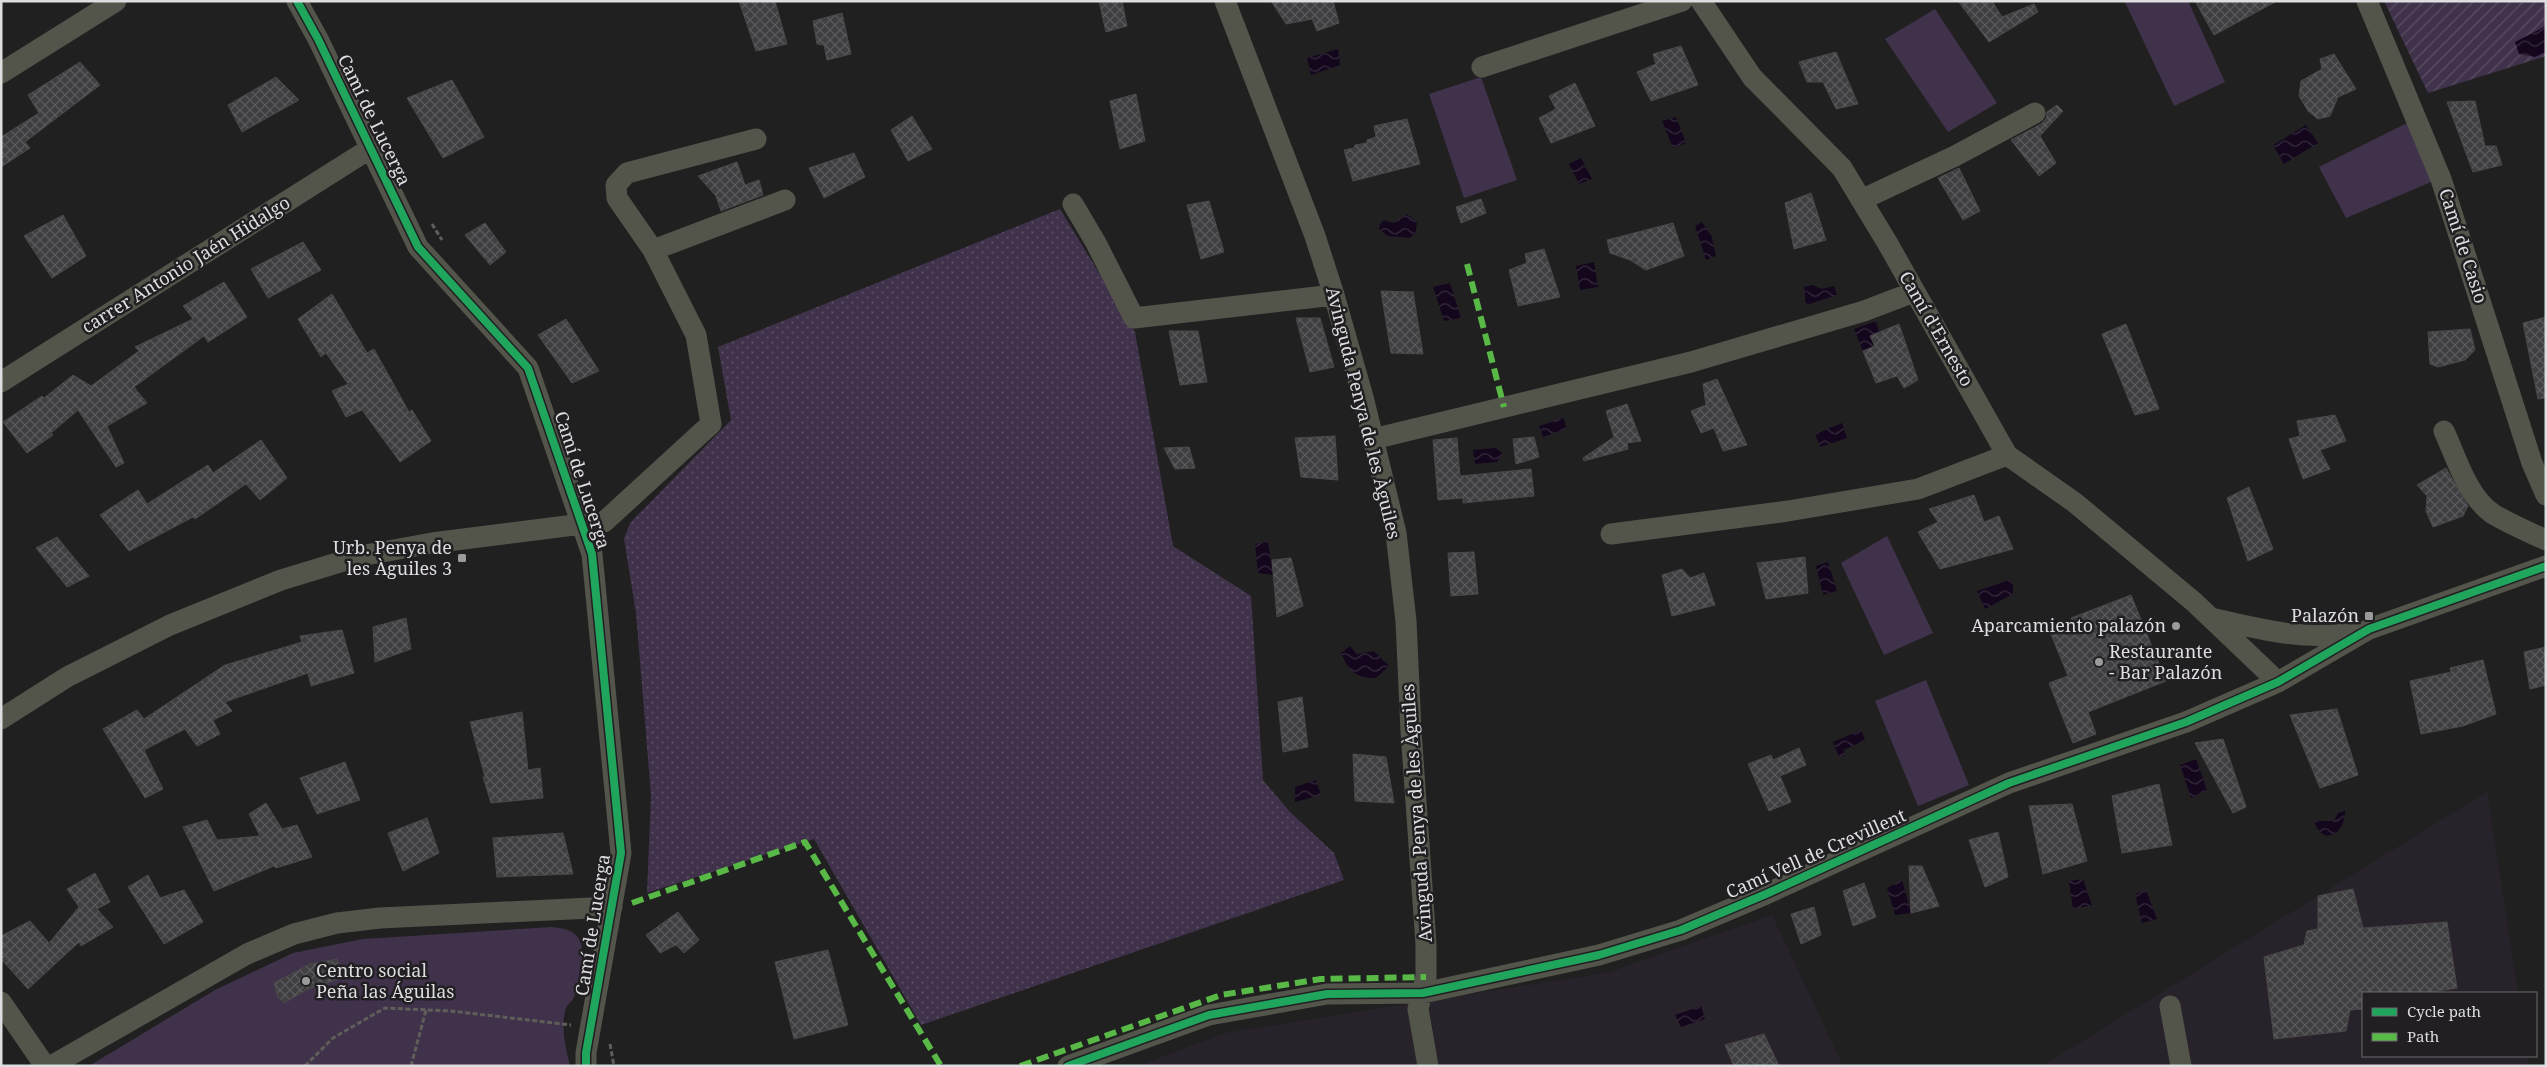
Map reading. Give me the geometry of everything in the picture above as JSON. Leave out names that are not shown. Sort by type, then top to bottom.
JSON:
[{"type":"street","points":[[1,73],[116,1]]},
{"type":"street","name":"Camí de Lucerga","points":[[297,1],[318,39],[418,246],[528,368],[592,554],[621,853],[591,1026],[588,1061]]},
{"type":"street","name":"Avinguda Penya de les Àguiles","points":[[1225,1],[1312,227],[1334,295],[1396,533],[1406,621],[1411,731],[1426,944],[1426,977],[1418,1009],[1428,1066]]},
{"type":"street","points":[[1482,67],[1682,1]]},
{"type":"street","name":"Camí d'Ernesto","points":[[1702,1],[1752,78],[1842,168],[2008,455],[2074,502],[2211,618],[2278,682]]},
{"type":"street","name":"Camí de Casio","points":[[2367,1],[2441,179],[2532,463],[2546,495]]},
{"type":"street","points":[[1861,200],[1955,156],[2034,113]]},
{"type":"street","points":[[604,522],[711,424],[696,335],[653,250],[617,198],[616,185],[627,173],[756,139]]},
{"type":"street","name":"carrer Antonio Jaén Hidalgo","points":[[1,382],[371,148]]},
{"type":"street","points":[[653,250],[785,200]]},
{"type":"street","points":[[1073,204],[1096,243],[1134,318],[1334,295]]},
{"type":"street","points":[[1373,439],[1691,362],[1864,311],[1914,292]]},
{"type":"street","points":[[2444,431],[2466,481],[2479,501],[2492,513],[2546,540]]},
{"type":"street","points":[[1611,534],[1788,511],[1918,489],[2008,455]]},
{"type":"street","points":[[1,718],[68,677],[170,625],[281,580],[378,552],[432,542],[582,524]]},
{"type":"street","name":"Camí Vell de Crevillent","points":[[1068,1066],[1209,1015],[1327,994],[1423,993],[1599,955],[1681,930],[1766,894],[2009,783],[2186,722],[2278,682],[2368,629],[2546,566]]},
{"type":"street","points":[[2211,618],[2253,628],[2297,634],[2331,636],[2368,629]]},
{"type":"street","points":[[2262,666],[2263,655],[2268,645],[2274,641],[2297,634]]},
{"type":"street","points":[[51,1066],[247,954],[294,934],[337,923],[380,918],[612,908]]},
{"type":"street","points":[[1,1002],[45,1066]]},
{"type":"street","points":[[2170,1006],[2181,1066]]},
{"type":"path","points":[[304,1066],[333,1038],[385,1008],[426,1010],[591,1026]]},
{"type":"path","points":[[411,1066],[426,1010]]},
{"type":"shaded area","points":[[2188,1],[2225,82],[2174,106],[2125,2]]},
{"type":"shaded area","points":[[2384,1],[2546,1],[2546,56],[2428,93]]},
{"type":"shaded area","points":[[1935,9],[1997,103],[1948,132],[1885,39]]},
{"type":"shaded area","points":[[1481,77],[1517,180],[1464,198],[1429,94]]},
{"type":"shaded area","points":[[2411,121],[2436,180],[2346,218],[2319,167]]},
{"type":"shaded area","points":[[1060,209],[1135,332],[1173,546],[1251,596],[1263,780],[1289,811],[1334,853],[1344,880],[921,1025],[814,839],[647,893],[651,795],[636,613],[624,539],[630,523],[731,420],[718,347]]},
{"type":"shaded area","points":[[1887,536],[1933,633],[1884,655],[1841,563]]},
{"type":"shaded area","points":[[1926,680],[1969,785],[1918,806],[1875,701]]},
{"type":"shaded area","points":[[2487,792],[2518,992],[2362,992],[2362,1057],[2528,1057],[2529,1066],[2042,1066]]},
{"type":"shaded area","points":[[1772,915],[1843,1066],[1138,1066],[1225,1033],[1610,972]]},
{"type":"shaded area","points":[[552,927],[574,933],[579,939],[582,952],[578,986],[564,1015],[564,1037],[570,1066],[89,1066],[215,990],[293,953],[363,939]]},
{"type":"water","points":[[2546,26],[2546,52],[2535,57],[2519,54],[2515,42]]},
{"type":"water","points":[[1338,49],[1340,65],[1311,75],[1307,58]]},
{"type":"water","points":[[1676,117],[1686,143],[1673,148],[1662,121]]},
{"type":"water","points":[[2306,125],[2318,143],[2284,164],[2273,145]]},
{"type":"water","points":[[1581,158],[1592,179],[1579,184],[1569,164]]},
{"type":"water","points":[[1407,214],[1417,222],[1416,232],[1410,238],[1388,236],[1379,229],[1380,224],[1384,220],[1393,223]]},
{"type":"water","points":[[1702,222],[1712,237],[1716,256],[1706,260],[1695,226]]},
{"type":"water","points":[[1594,262],[1598,287],[1580,290],[1576,266]]},
{"type":"water","points":[[1450,283],[1461,318],[1444,321],[1433,287]]},
{"type":"water","points":[[1813,285],[1822,289],[1834,286],[1837,295],[1806,305],[1804,287]]},
{"type":"water","points":[[1876,321],[1879,332],[1871,336],[1875,346],[1863,351],[1854,329]]},
{"type":"water","points":[[1564,418],[1566,429],[1543,437],[1539,426]]},
{"type":"water","points":[[1842,423],[1847,438],[1820,447],[1815,434]]},
{"type":"water","points":[[1496,448],[1503,454],[1497,462],[1475,464],[1473,450]]},
{"type":"water","points":[[1268,541],[1273,575],[1258,573],[1255,544]]},
{"type":"water","points":[[1828,562],[1837,591],[1823,595],[1816,566]]},
{"type":"water","points":[[2009,580],[2013,584],[2013,594],[1985,609],[1977,591]]},
{"type":"water","points":[[1350,646],[1357,654],[1374,651],[1389,666],[1376,678],[1358,675],[1350,669],[1341,653]]},
{"type":"water","points":[[1861,730],[1865,740],[1844,750],[1845,755],[1839,757],[1833,742]]},
{"type":"water","points":[[2196,759],[2207,790],[2191,798],[2180,765]]},
{"type":"water","points":[[1316,780],[1321,795],[1295,802],[1295,787]]},
{"type":"water","points":[[2345,811],[2341,826],[2332,835],[2322,834],[2314,821],[2334,821],[2338,813]]},
{"type":"water","points":[[2083,879],[2092,905],[2073,909],[2069,881]]},
{"type":"water","points":[[1902,880],[1911,913],[1895,915],[1887,888]]},
{"type":"water","points":[[2146,890],[2157,919],[2142,923],[2135,894]]},
{"type":"water","points":[[1701,1006],[1705,1019],[1681,1027],[1675,1015]]},
{"type":"building","points":[[739,1],[775,1],[787,44],[756,51]]},
{"type":"building","points":[[1099,1],[1122,1],[1127,26],[1106,32]]},
{"type":"building","points":[[1271,1],[1333,1],[1339,23],[1317,31],[1312,19],[1286,24]]},
{"type":"building","points":[[1958,1],[1992,1],[2002,17],[2034,4],[2038,12],[1989,42]]},
{"type":"building","points":[[2195,1],[2277,1],[2214,35]]},
{"type":"building","points":[[842,13],[851,54],[827,60],[824,45],[817,44],[813,21]]},
{"type":"building","points":[[1681,46],[1698,85],[1651,101],[1637,72],[1656,64],[1653,54]]},
{"type":"building","points":[[1836,52],[1858,104],[1836,109],[1823,82],[1807,82],[1799,62]]},
{"type":"building","points":[[2334,54],[2356,89],[2338,97],[2330,116],[2318,119],[2308,111],[2299,96],[2301,81],[2322,69],[2320,59]]},
{"type":"building","points":[[80,62],[100,85],[25,142],[30,148],[1,167],[1,137],[39,113],[28,95]]},
{"type":"building","points":[[276,77],[299,100],[242,132],[228,105]]},
{"type":"building","points":[[452,80],[484,137],[443,158],[407,98]]},
{"type":"building","points":[[1575,83],[1595,126],[1551,143],[1539,118],[1556,109],[1549,96]]},
{"type":"building","points":[[1136,94],[1145,141],[1120,149],[1110,101]]},
{"type":"building","points":[[2475,101],[2485,146],[2496,146],[2502,165],[2473,172],[2447,102]]},
{"type":"building","points":[[2057,105],[2063,111],[2040,136],[2056,163],[2039,176],[2011,140],[2041,124],[2046,119],[2047,112]]},
{"type":"building","points":[[912,116],[932,149],[908,161],[891,130]]},
{"type":"building","points":[[1407,119],[1420,164],[1353,181],[1344,150],[1354,148],[1355,145],[1367,143],[1367,140],[1376,137],[1374,126]]},
{"type":"building","points":[[854,153],[865,177],[824,198],[809,168]]},
{"type":"building","points":[[737,162],[745,185],[759,180],[763,195],[721,211],[716,196],[698,176]]},
{"type":"building","points":[[1959,168],[1980,211],[1963,220],[1938,178]]},
{"type":"building","points":[[1811,193],[1826,240],[1794,249],[1785,203]]},
{"type":"building","points":[[1481,199],[1486,213],[1461,223],[1456,207]]},
{"type":"building","points":[[1209,201],[1224,252],[1201,259],[1187,205]]},
{"type":"building","points":[[63,215],[86,256],[52,278],[24,236]]},
{"type":"building","points":[[485,223],[506,252],[490,265],[465,235]]},
{"type":"building","points":[[1673,223],[1684,256],[1646,270],[1630,260],[1610,253],[1607,240]]},
{"type":"building","points":[[303,242],[321,270],[268,298],[251,269]]},
{"type":"building","points":[[1544,249],[1560,297],[1518,306],[1509,270],[1527,263],[1525,254]]},
{"type":"building","points":[[224,282],[247,317],[208,342],[204,336],[134,387],[147,403],[107,426],[124,463],[116,467],[78,410],[51,433],[53,435],[27,453],[3,422],[42,396],[44,398],[73,375],[91,386],[139,351],[135,347],[193,319],[183,306]]},
{"type":"building","points":[[1381,291],[1413,292],[1423,354],[1391,353]]},
{"type":"building","points":[[332,294],[367,353],[374,349],[409,412],[412,410],[431,441],[400,462],[362,410],[346,417],[332,391],[348,384],[326,353],[321,357],[298,319]]},
{"type":"building","points":[[2546,317],[2546,398],[2538,399],[2523,323]]},
{"type":"building","points":[[1296,318],[1320,318],[1334,367],[1310,372]]},
{"type":"building","points":[[566,319],[599,371],[572,383],[538,335]]},
{"type":"building","points":[[1899,324],[1918,380],[1904,388],[1897,376],[1876,383],[1863,351],[1875,346],[1870,336]]},
{"type":"building","points":[[2126,324],[2159,409],[2135,415],[2102,334]]},
{"type":"building","points":[[2470,329],[2475,350],[2465,360],[2438,367],[2430,364],[2428,332]]},
{"type":"building","points":[[1169,331],[1198,331],[1207,382],[1180,385]]},
{"type":"building","points":[[1717,379],[1747,445],[1723,451],[1714,428],[1701,433],[1691,411],[1706,405],[1703,384]]},
{"type":"building","points":[[1627,404],[1641,441],[1627,443],[1628,449],[1584,461],[1583,458],[1614,437],[1606,411]]},
{"type":"building","points":[[2335,415],[2346,441],[2320,450],[2330,469],[2303,479],[2289,439],[2300,436],[2297,421]]},
{"type":"building","points":[[1335,436],[1338,480],[1301,477],[1295,438]]},
{"type":"building","points":[[1534,437],[1539,457],[1516,464],[1513,439]]},
{"type":"building","points":[[1457,438],[1460,476],[1531,469],[1534,496],[1463,503],[1463,498],[1438,500],[1433,440]]},
{"type":"building","points":[[261,440],[287,478],[260,500],[246,484],[195,519],[193,517],[129,551],[100,515],[138,490],[147,504],[208,465],[213,473]]},
{"type":"building","points":[[1189,447],[1195,468],[1175,469],[1164,448]]},
{"type":"building","points":[[2446,468],[2468,506],[2463,516],[2433,527],[2426,511],[2427,496],[2417,485]]},
{"type":"building","points":[[2249,487],[2273,549],[2248,561],[2227,498]]},
{"type":"building","points":[[1974,495],[1984,522],[1999,516],[2013,549],[1940,569],[1918,532],[1938,522],[1929,509]]},
{"type":"building","points":[[57,537],[89,576],[67,587],[36,548]]},
{"type":"building","points":[[1474,552],[1478,594],[1451,596],[1448,553]]},
{"type":"building","points":[[1805,557],[1808,593],[1766,599],[1757,563]]},
{"type":"building","points":[[1291,558],[1303,606],[1277,617],[1272,560]]},
{"type":"building","points":[[1682,569],[1690,578],[1704,573],[1715,605],[1672,616],[1662,575]]},
{"type":"building","points":[[2131,595],[2166,681],[2088,712],[2096,734],[2073,743],[2049,683],[2068,676],[2050,632],[2073,623],[2071,618]]},
{"type":"building","points":[[406,618],[411,649],[375,662],[373,627]]},
{"type":"building","points":[[342,630],[354,673],[311,686],[308,673],[225,702],[232,711],[213,720],[220,734],[197,746],[185,729],[144,750],[163,789],[145,798],[103,729],[137,710],[144,719],[225,665],[302,642],[300,636]]},
{"type":"building","points":[[2546,647],[2546,685],[2530,689],[2524,652]]},
{"type":"building","points":[[2483,660],[2496,714],[2463,726],[2421,734],[2410,681],[2451,672],[2450,668]]},
{"type":"building","points":[[1302,697],[1308,747],[1283,752],[1278,702]]},
{"type":"building","points":[[2337,709],[2358,775],[2320,788],[2290,715]]},
{"type":"building","points":[[522,712],[528,770],[540,768],[543,798],[491,803],[470,722]]},
{"type":"building","points":[[2223,739],[2246,807],[2233,813],[2195,743]]},
{"type":"building","points":[[1799,748],[1806,765],[1780,776],[1791,802],[1769,811],[1748,764],[1771,755],[1773,760]]},
{"type":"building","points":[[1353,754],[1386,757],[1394,803],[1355,801]]},
{"type":"building","points":[[345,762],[360,800],[317,814],[300,778]]},
{"type":"building","points":[[2159,784],[2172,845],[2122,853],[2112,796]]},
{"type":"building","points":[[266,803],[282,829],[297,825],[312,857],[276,868],[274,866],[214,891],[183,827],[207,820],[217,840],[260,836],[249,814]]},
{"type":"building","points":[[2072,804],[2087,861],[2043,874],[2029,806]]},
{"type":"building","points":[[427,818],[439,853],[403,871],[388,833]]},
{"type":"building","points":[[1998,832],[2008,877],[1985,887],[1969,840]]},
{"type":"building","points":[[563,833],[573,874],[497,877],[493,838]]},
{"type":"building","points":[[1909,866],[1922,866],[1939,906],[1911,913]]},
{"type":"building","points":[[95,873],[110,902],[97,909],[113,927],[81,946],[79,942],[28,989],[1,959],[1,936],[30,921],[49,943],[79,907],[67,889]]},
{"type":"building","points":[[148,875],[160,898],[184,890],[203,922],[164,944],[128,887]]},
{"type":"building","points":[[1864,883],[1876,917],[1853,926],[1843,891]]},
{"type":"building","points":[[2353,889],[2363,928],[2447,922],[2457,988],[2432,992],[2362,992],[2362,1009],[2350,1010],[2346,1031],[2274,1039],[2264,957],[2304,945],[2307,931],[2318,929],[2318,896]]},
{"type":"building","points":[[1814,907],[1821,935],[1801,944],[1791,914]]},
{"type":"building","points":[[678,912],[699,940],[684,953],[676,945],[660,953],[646,935]]},
{"type":"building","points":[[828,950],[848,1025],[794,1039],[775,962]]},
{"type":"building","name":"Centro social Peña las Águilas","points":[[337,959],[342,978],[308,989],[284,1003],[278,997],[274,983],[310,964]]},
{"type":"building","points":[[1764,1034],[1779,1066],[1734,1066],[1725,1045]]},
{"type":"marked path","points":[[1467,264],[1504,407]]},
{"type":"marked path","points":[[632,903],[805,842],[941,1066]]},
{"type":"marked path","points":[[1020,1066],[1221,995],[1321,979],[1426,977]]},
{"type":"cycle path","points":[[297,1],[318,39],[418,247],[528,368],[592,554],[621,853],[586,1053],[586,1066]]},
{"type":"cycle path","points":[[1068,1066],[1209,1015],[1327,994],[1423,993],[1599,955],[1681,930],[1766,894],[2009,783],[2186,722],[2278,682],[2369,629],[2546,566]]},
{"type":"place","name":"Urb. Penya de les Àguiles 3","points":[[462,558]]},
{"type":"place","name":"Palazón","points":[[2369,616]]},
{"type":"place","name":"Aparcamiento palazón","points":[[2176,626]]},
{"type":"place","name":"Restaurante - Bar Palazón","points":[[2099,662]]},
{"type":"place","name":"Centro social Peña las Águilas","points":[[306,981]]}]
